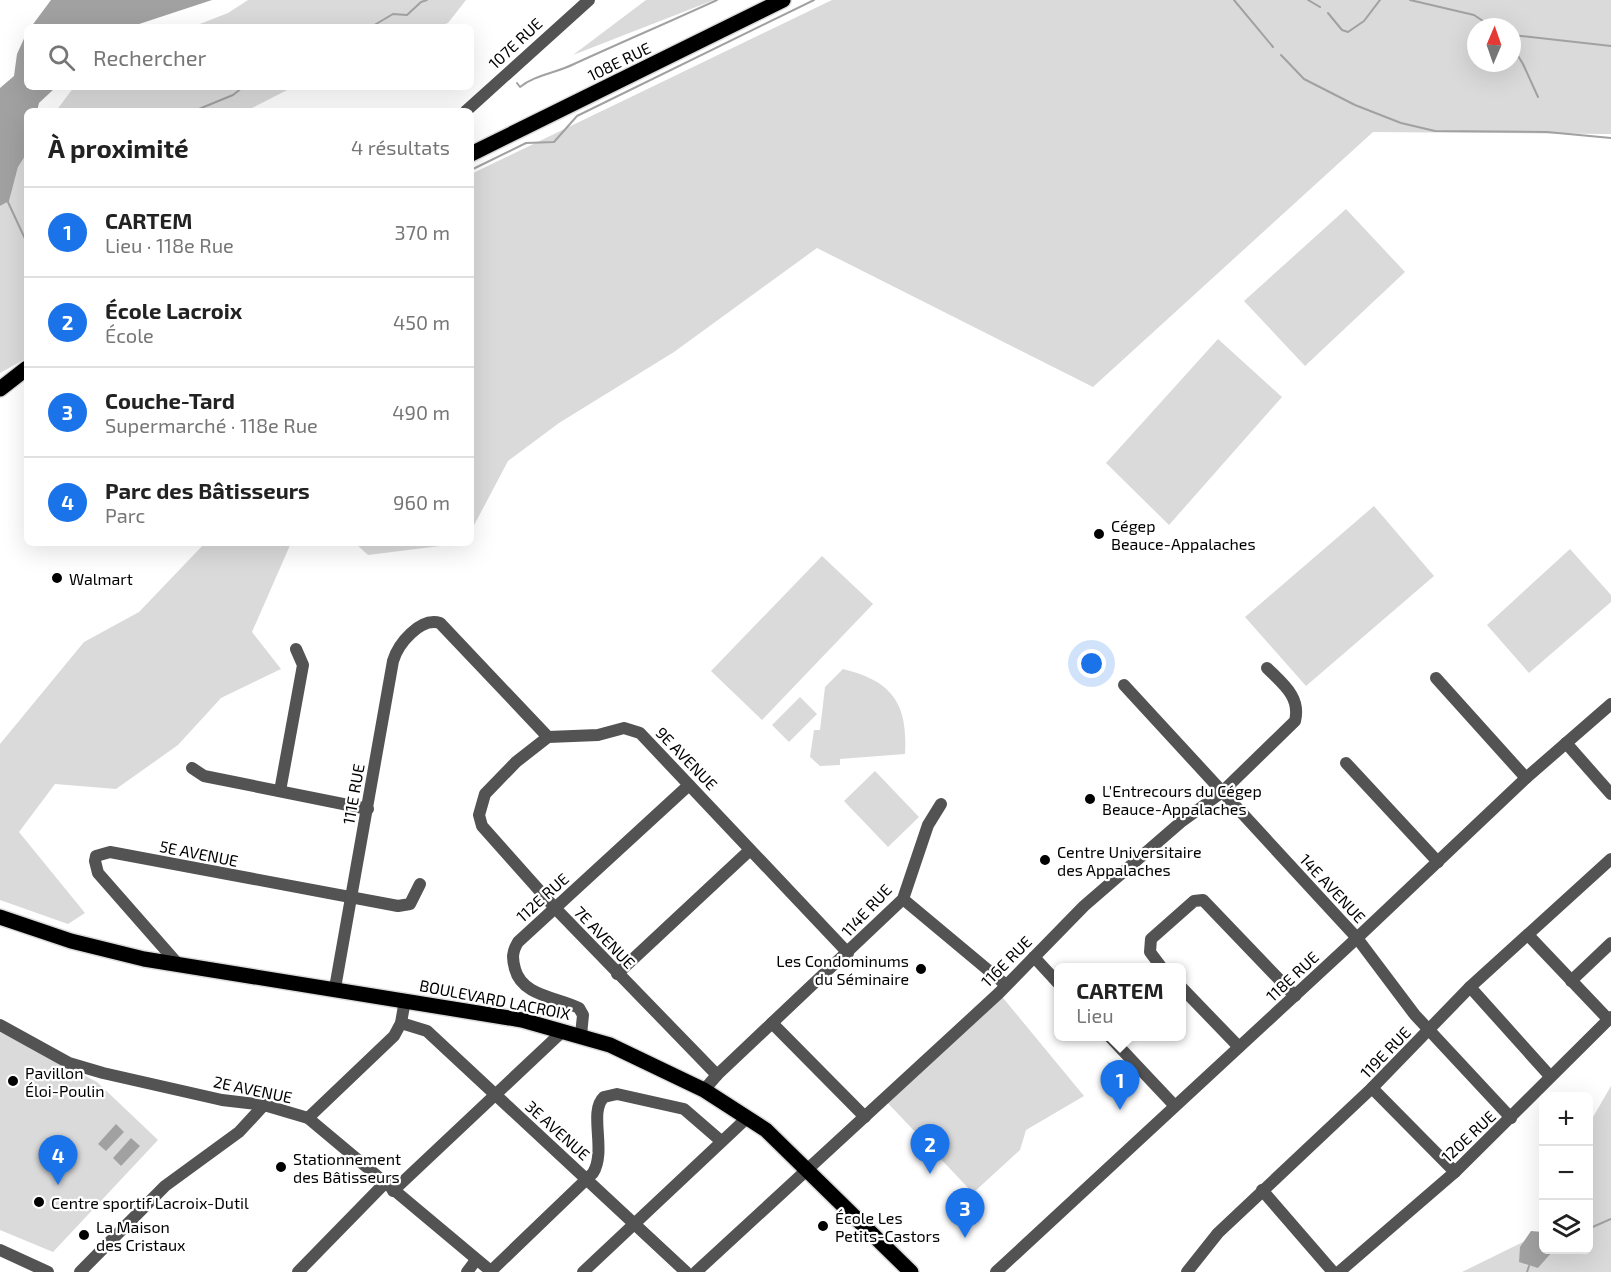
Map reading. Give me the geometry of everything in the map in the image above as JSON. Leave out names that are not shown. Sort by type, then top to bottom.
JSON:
[{"type":"main road","name":"108E RUE","points":[[474,153],[783,0]]},
{"type":"main road","points":[[0,389],[24,370]]},
{"type":"main road","name":"BOULEVARD LACROIX","points":[[0,917],[71,941],[144,959],[522,1020],[581,1035],[641,1058],[704,1090],[748,1117],[781,1142],[911,1272]]},
{"type":"street","name":"107E RUE","points":[[469,108],[589,0]]},
{"type":"street","name":"111E RUE","points":[[334,988],[396,652],[411,635],[431,622],[440,623],[548,736]]},
{"type":"street","points":[[280,791],[303,665],[296,649]]},
{"type":"street","name":"116E RUE","points":[[696,1272],[1006,985],[1093,898],[1181,822],[1221,793],[1295,721],[1298,711],[1294,699],[1268,668]]},
{"type":"street","points":[[1436,678],[1526,778]]},
{"type":"street","name":"14E AVENUE","points":[[1124,685],[1221,793],[1357,938],[1407,1005],[1511,1118]]},
{"type":"street","name":"118E RUE","points":[[996,1272],[1174,1105],[1295,996],[1526,778],[1611,704]]},
{"type":"street","name":"9E AVENUE","points":[[548,736],[580,737],[624,728],[648,741],[848,953]]},
{"type":"street","name":"7E AVENUE","points":[[548,736],[501,775],[485,794],[479,815],[482,826],[617,974],[717,1075]]},
{"type":"street","points":[[1566,743],[1611,794]]},
{"type":"street","points":[[1346,763],[1438,862]]},
{"type":"street","points":[[192,768],[204,776],[368,809]]},
{"type":"street","name":"112E RUE","points":[[581,1035],[583,1015],[579,1008],[530,990],[519,981],[513,961],[514,949],[518,942],[689,785]]},
{"type":"street","name":"114E RUE","points":[[704,1090],[717,1075],[903,899],[928,825],[941,804]]},
{"type":"street","points":[[617,974],[750,850]]},
{"type":"street","name":"5E AVENUE","points":[[177,963],[98,873],[96,856],[110,852],[404,906],[410,904],[420,884]]},
{"type":"street","name":"119E RUE","points":[[1187,1272],[1218,1233],[1372,1088],[1470,987],[1611,859]]},
{"type":"street","points":[[903,899],[1006,985]]},
{"type":"street","points":[[1158,963],[1153,957],[1151,939],[1167,922],[1194,901],[1208,902],[1295,996]]},
{"type":"street","points":[[1528,935],[1610,1018]]},
{"type":"street","points":[[1571,981],[1611,943]]},
{"type":"street","points":[[1034,957],[1054,978]]},
{"type":"street","points":[[1470,987],[1550,1076]]},
{"type":"street","points":[[1186,992],[1239,1047]]},
{"type":"street","points":[[308,1118],[394,1036],[401,1023],[405,1000]]},
{"type":"street","name":"120E RUE","points":[[1339,1272],[1455,1172],[1610,1018]]},
{"type":"street","name":"3E AVENUE","points":[[401,1023],[427,1031],[495,1096],[636,1223],[686,1272]]},
{"type":"street","points":[[772,1023],[865,1117]]},
{"type":"street","name":"2E AVENUE","points":[[0,1026],[69,1063],[222,1100],[264,1105],[308,1118],[491,1272]]},
{"type":"street","points":[[298,1272],[388,1187],[495,1096],[563,1031]]},
{"type":"street","points":[[1114,1041],[1174,1105]]},
{"type":"street","points":[[1372,1088],[1455,1172]]},
{"type":"street","points":[[491,1272],[588,1179],[597,1166],[600,1154],[598,1107],[601,1099],[609,1094],[684,1109],[720,1141]]},
{"type":"street","points":[[80,1272],[165,1186],[239,1132],[264,1105]]},
{"type":"street","points":[[583,1272],[748,1117]]},
{"type":"street","points":[[1262,1190],[1333,1272]]},
{"type":"street","points":[[0,1250],[48,1272]]},
{"type":"street","points":[[467,1272],[476,1260]]},
{"type":"shaded area","points":[[51,0],[212,0],[139,24],[33,24]]},
{"type":"shaded area","points":[[248,0],[466,0],[445,24],[200,24],[228,13]]},
{"type":"shaded area","points":[[646,0],[714,0],[573,55]]},
{"type":"shaded area","points":[[832,0],[1611,0],[1611,134],[1373,132],[1093,387],[817,248],[674,352],[559,423],[508,461],[474,525],[474,173]]},
{"type":"shaded area","points":[[24,39],[24,90],[53,90],[39,103],[38,108],[24,108],[24,158],[18,167],[9,201],[0,206],[0,88],[14,76],[17,54]]},
{"type":"shaded area","points":[[72,90],[287,90],[252,108],[58,108]]},
{"type":"shaded area","points":[[24,158],[24,360],[0,373],[0,206],[9,200],[18,167]]},
{"type":"shaded area","points":[[1346,209],[1405,272],[1305,366],[1244,301]]},
{"type":"shaded area","points":[[1218,339],[1282,397],[1169,525],[1106,463]]},
{"type":"shaded area","points":[[1374,506],[1434,576],[1306,686],[1245,617]]},
{"type":"shaded area","points":[[202,546],[290,546],[252,632],[281,669],[221,698],[178,745],[116,789],[55,784],[19,832],[85,913],[68,924],[0,900],[0,744],[84,642],[139,612]]},
{"type":"shaded area","points":[[358,546],[440,546],[368,555]]},
{"type":"shaded area","points":[[1570,549],[1611,595],[1611,602],[1529,673],[1487,625]]},
{"type":"shaded area","points":[[822,556],[873,604],[762,720],[711,671]]},
{"type":"shaded area","points":[[843,669],[874,680],[894,697],[903,721],[905,754],[840,759],[840,765],[820,766],[810,757],[814,730],[820,730],[825,687]]},
{"type":"shaded area","points":[[800,697],[817,714],[789,742],[772,725]]},
{"type":"shaded area","points":[[875,771],[919,817],[888,847],[844,801]]},
{"type":"shaded area","points":[[999,993],[1084,1096],[1026,1130],[1020,1150],[973,1193],[884,1099]]},
{"type":"shaded area","points":[[0,1032],[97,1082],[158,1140],[53,1252],[0,1230]]},
{"type":"shaded area","points":[[1611,1086],[1611,1272],[1462,1272],[1525,1241],[1538,1268],[1550,1254],[1593,1254],[1593,1117]]},
{"type":"shaded area","points":[[116,1124],[124,1132],[106,1151],[98,1144]]},
{"type":"shaded area","points":[[131,1138],[140,1146],[121,1166],[113,1158]]},
{"type":"shaded area","points":[[1531,1231],[1539,1232],[1539,1254],[1550,1254],[1538,1268],[1519,1262],[1520,1247]]},
{"type":"waterway","points":[[376,24],[393,14],[407,15],[421,2],[427,0]]},
{"type":"waterway","points":[[517,83],[520,87],[717,0]]},
{"type":"waterway","points":[[474,169],[526,143],[554,142],[577,116],[814,0]]},
{"type":"waterway","points":[[1234,0],[1273,47]]},
{"type":"waterway","points":[[1308,0],[1320,7]]},
{"type":"waterway","points":[[1328,13],[1342,30],[1348,32],[1364,21],[1380,0]]},
{"type":"waterway","points":[[1410,0],[1478,18]]},
{"type":"waterway","points":[[1521,36],[1611,46]]},
{"type":"waterway","points":[[1281,55],[1304,79],[1355,105],[1401,123],[1435,131],[1547,132],[1611,138]]},
{"type":"waterway","points":[[1521,61],[1538,97]]},
{"type":"waterway","points":[[201,108],[233,95],[239,90]]},
{"type":"waterway","points":[[7,200],[24,237]]},
{"type":"waterway","points":[[1593,1227],[1611,1219]]},
{"type":"waterway","points":[[1527,1272],[1529,1266]]},
{"type":"place","name":"Cégep Beauce-Appalaches","points":[[1099,534]]},
{"type":"place","name":"Walmart","points":[[57,578]]},
{"type":"place","name":"L'Entrecours du Cégep Beauce-Appalaches","points":[[1090,799]]},
{"type":"place","name":"Centre Universitaire des Appalaches","points":[[1045,860]]},
{"type":"place","name":"Les Condominums du Séminaire","points":[[921,969]]},
{"type":"place","name":"Pavillon Éloi-Poulin","points":[[13,1081]]},
{"type":"place","name":"CARTEM","points":[[1120,1110]]},
{"type":"place","name":"Stationnement des Bâtisseurs","points":[[281,1167]]},
{"type":"place","name":"École Lacroix","points":[[930,1174]]},
{"type":"place","name":"Parc des Bâtisseurs","points":[[58,1185]]},
{"type":"place","name":"Centre sportif Lacroix-Dutil","points":[[39,1202]]},
{"type":"place","name":"École Les Petits-Castors","points":[[823,1226]]},
{"type":"place","name":"La Maison des Cristaux","points":[[84,1235]]},
{"type":"place","name":"Couche-Tard","points":[[965,1238]]}]
